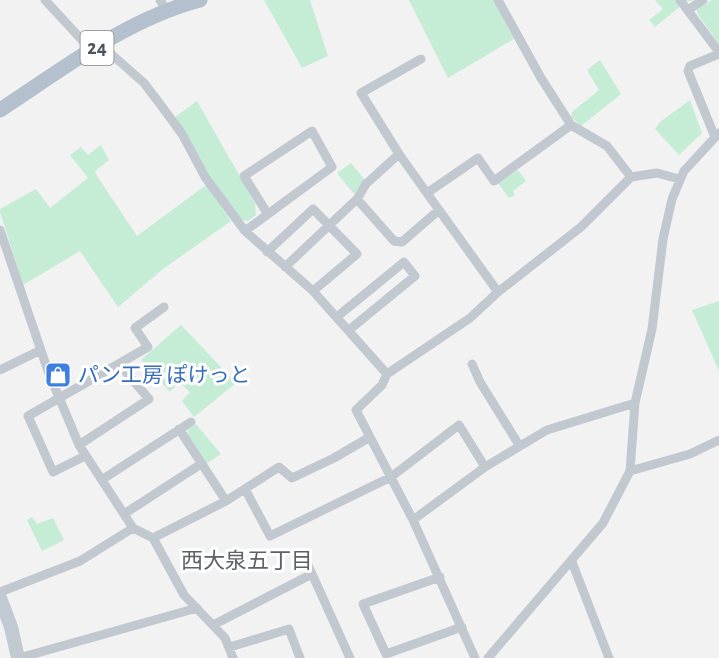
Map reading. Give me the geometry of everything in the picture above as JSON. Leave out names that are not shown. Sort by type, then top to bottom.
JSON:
[{"type":"main road","name":"24","points":[[0,110],[164,6],[200,0]]},
{"type":"street","points":[[45,0],[96,48],[144,83],[182,134],[205,177],[245,231],[314,291],[387,374]]},
{"type":"street","points":[[498,0],[541,78],[571,125],[607,146],[631,177]]},
{"type":"street","points":[[489,658],[603,523],[630,471],[635,403],[652,329],[665,228],[680,179],[717,135],[688,71],[690,66],[719,53],[680,0]]},
{"type":"street","points":[[688,10],[703,0]]},
{"type":"street","points":[[421,59],[361,93],[399,154],[498,292]]},
{"type":"street","points":[[427,193],[478,158],[494,181],[571,125]]},
{"type":"street","points":[[245,231],[332,167],[312,131],[244,176],[267,213]]},
{"type":"street","points":[[285,267],[357,199],[366,184],[399,154]]},
{"type":"street","points":[[475,658],[413,519],[356,410],[382,385],[387,374],[470,318],[498,292],[580,227],[631,177],[657,173],[680,179]]},
{"type":"street","points":[[357,199],[394,241],[402,242],[440,210]]},
{"type":"street","points":[[267,252],[313,209],[357,254],[314,291]]},
{"type":"street","points":[[0,230],[41,350],[79,445],[133,528],[153,538],[184,595],[213,625],[230,647],[233,658]]},
{"type":"street","points":[[338,316],[404,262],[415,276],[349,330]]},
{"type":"street","points":[[85,456],[53,472],[28,416],[148,346],[135,328],[164,307]]},
{"type":"street","points":[[0,370],[41,350]]},
{"type":"street","points":[[79,445],[149,399],[119,364]]},
{"type":"street","points":[[472,364],[480,382],[519,445]]},
{"type":"street","points":[[413,519],[485,467],[547,430],[635,403]]},
{"type":"street","points":[[103,479],[191,422]]},
{"type":"street","points":[[245,489],[270,536],[391,477],[459,425],[485,467]]},
{"type":"street","points":[[179,429],[226,501]]},
{"type":"street","points":[[153,538],[226,501],[279,467],[292,478],[334,458],[370,437]]},
{"type":"street","points":[[630,471],[690,454],[719,440]]},
{"type":"street","points":[[124,514],[201,464]]},
{"type":"street","points":[[0,592],[80,561],[133,528]]},
{"type":"street","points":[[303,554],[350,658]]},
{"type":"street","points":[[572,562],[609,658]]},
{"type":"street","points":[[213,625],[312,574]]},
{"type":"street","points":[[440,577],[363,604],[386,654],[462,627]]},
{"type":"street","points":[[0,598],[11,627],[18,658],[197,608]]},
{"type":"street","points":[[230,647],[289,629],[300,658]]},
{"type":"green space","points":[[264,0],[310,0],[328,56],[302,68]]},
{"type":"green space","points":[[409,0],[493,0],[514,39],[448,78]]},
{"type":"green space","points":[[655,0],[697,0],[687,1],[655,27],[649,20],[663,9]]},
{"type":"green space","points":[[712,0],[719,0],[719,44],[697,13],[697,9]]},
{"type":"green space","points":[[600,60],[621,94],[581,126],[571,117],[572,112],[599,90],[587,70]]},
{"type":"green space","points":[[690,100],[702,133],[679,155],[655,129],[660,122]]},
{"type":"green space","points":[[197,101],[255,203],[256,215],[248,221],[239,219],[207,172],[175,117]]},
{"type":"green space","points":[[101,145],[109,160],[95,171],[137,236],[206,185],[231,221],[163,269],[118,307],[80,251],[23,285],[0,212],[0,209],[36,189],[50,208],[88,178],[70,155],[81,147],[88,155]]},
{"type":"green space","points":[[351,163],[365,180],[354,194],[337,173]]},
{"type":"green space","points":[[518,170],[526,181],[513,191],[515,195],[509,198],[498,183]]},
{"type":"green space","points":[[719,301],[719,371],[692,310]]},
{"type":"green space","points":[[181,325],[236,383],[194,417],[182,401],[190,392],[179,382],[170,392],[141,360]]},
{"type":"green space","points":[[196,424],[221,454],[206,464],[187,435],[188,430]]},
{"type":"green space","points":[[32,517],[37,524],[53,518],[64,540],[42,551],[27,520]]},
{"type":"place","name":"パン工房 ぽけっと","points":[[58,375]]},
{"type":"district","name":"西大泉五丁目","points":[[247,561]]}]
